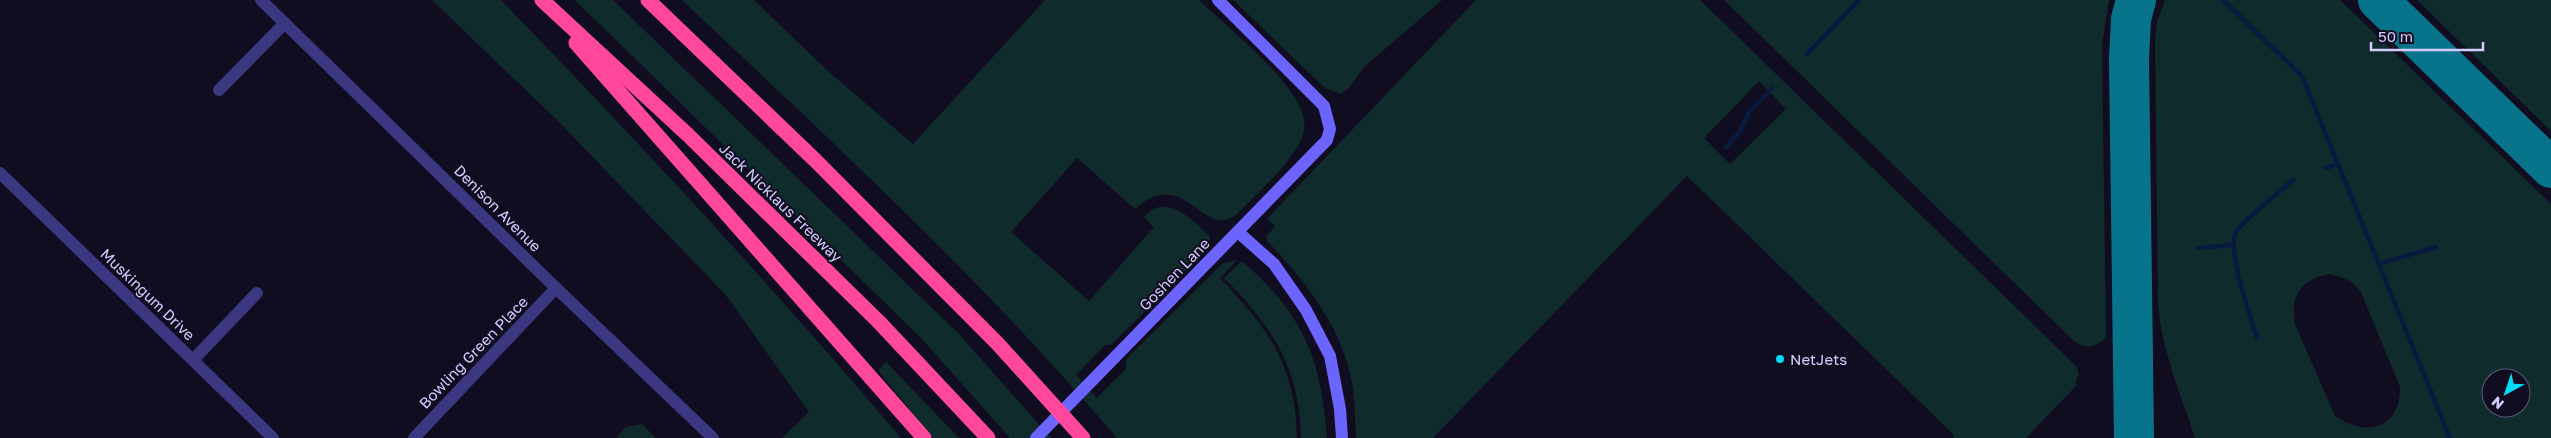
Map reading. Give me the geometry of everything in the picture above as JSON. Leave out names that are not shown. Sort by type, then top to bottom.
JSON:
[{"type":"highway","points":[[541,0],[605,77],[924,438]]},
{"type":"highway","name":"Jack Nicklaus Freeway","points":[[541,0],[688,135],[880,322],[988,438]]},
{"type":"highway","points":[[648,0],[816,161],[998,344],[1083,438]]},
{"type":"street","name":"Denison Avenue","points":[[261,0],[556,288],[713,438]]},
{"type":"street","name":"Goshen Lane","points":[[1036,438],[1327,140],[1330,129],[1324,106],[1218,0]]},
{"type":"street","points":[[219,90],[285,23]]},
{"type":"street","name":"Muskingum Drive","points":[[0,173],[273,438]]},
{"type":"street","points":[[1238,232],[1274,264],[1306,310],[1330,356],[1340,409],[1342,438]]},
{"type":"street","name":"Bowling Green Place","points":[[414,438],[556,288]]},
{"type":"street","points":[[193,360],[257,293]]},
{"type":"green space","points":[[432,0],[501,0],[705,216],[901,438],[782,438],[809,412],[725,294],[558,121]]},
{"type":"green space","points":[[575,0],[613,0],[959,334],[1051,438],[1010,438],[921,338]]},
{"type":"green space","points":[[682,0],[754,0],[828,71],[913,144],[1045,0],[1199,0],[1258,54],[1286,85],[1297,101],[1304,119],[1304,130],[1301,141],[1286,163],[1236,215],[1224,220],[1213,218],[1192,204],[1167,194],[1152,197],[1135,209],[1077,158],[1011,232],[1089,301],[1154,227],[1144,217],[1152,210],[1161,207],[1170,208],[1188,217],[1210,237],[1209,245],[1112,344],[1105,345],[1076,375],[1097,398],[1126,369],[1126,359],[1222,264],[1237,260],[1220,278],[1252,315],[1276,350],[1285,369],[1291,389],[1297,438],[1117,438],[1014,323],[906,213]]},
{"type":"green space","points":[[1233,0],[1442,0],[1364,67],[1349,88],[1340,94],[1325,88]]},
{"type":"green space","points":[[1476,0],[1700,0],[2076,366],[2079,374],[2075,383],[2077,385],[2026,438],[1952,438],[1954,435],[1687,176],[1433,438],[1356,438],[1349,369],[1336,333],[1305,284],[1267,241],[1267,236],[1275,226],[1267,219]],"holes":[[[1759,81],[1786,109],[1730,164],[1704,138]]]},
{"type":"green space","points":[[1724,0],[2109,0],[2102,45],[2106,338],[2098,344],[2091,346],[2084,346],[2075,342]]},
{"type":"green space","points":[[2165,0],[2340,0],[2551,204],[2551,438],[2195,438],[2168,356],[2158,305],[2155,39],[2157,22]],"holes":[[[2329,274],[2339,276],[2354,285],[2361,292],[2400,387],[2399,401],[2395,412],[2380,425],[2358,427],[2335,416],[2295,324],[2294,305],[2300,290],[2311,280],[2319,277]]]},
{"type":"green space","points":[[2417,0],[2551,0],[2551,131]]},
{"type":"green space","points":[[1242,261],[1281,300],[1306,340],[1320,384],[1327,438],[1301,438],[1295,390],[1289,369],[1280,350],[1256,313],[1224,278]]},
{"type":"green space","points":[[886,362],[959,438],[932,438],[878,370]]},
{"type":"green space","points":[[642,424],[656,438],[616,438],[626,427]]},
{"type":"waterway","points":[[1807,54],[1859,0]]},
{"type":"waterway","points":[[2223,0],[2302,76],[2450,438]]},
{"type":"waterway","points":[[1726,148],[1740,131],[1749,112],[1772,89]]},
{"type":"waterway","points":[[2325,168],[2338,164]]},
{"type":"waterway","points":[[2257,338],[2245,300],[2234,253],[2236,232],[2253,214],[2293,180]]},
{"type":"waterway","points":[[2198,248],[2233,245]]},
{"type":"waterway","points":[[2379,264],[2436,247]]},
{"type":"taxiway","points":[[2134,438],[2129,59],[2131,19],[2136,0]]},
{"type":"taxiway","points":[[2378,0],[2551,168]]},
{"type":"place","name":"NetJets","points":[[1780,359]]}]
